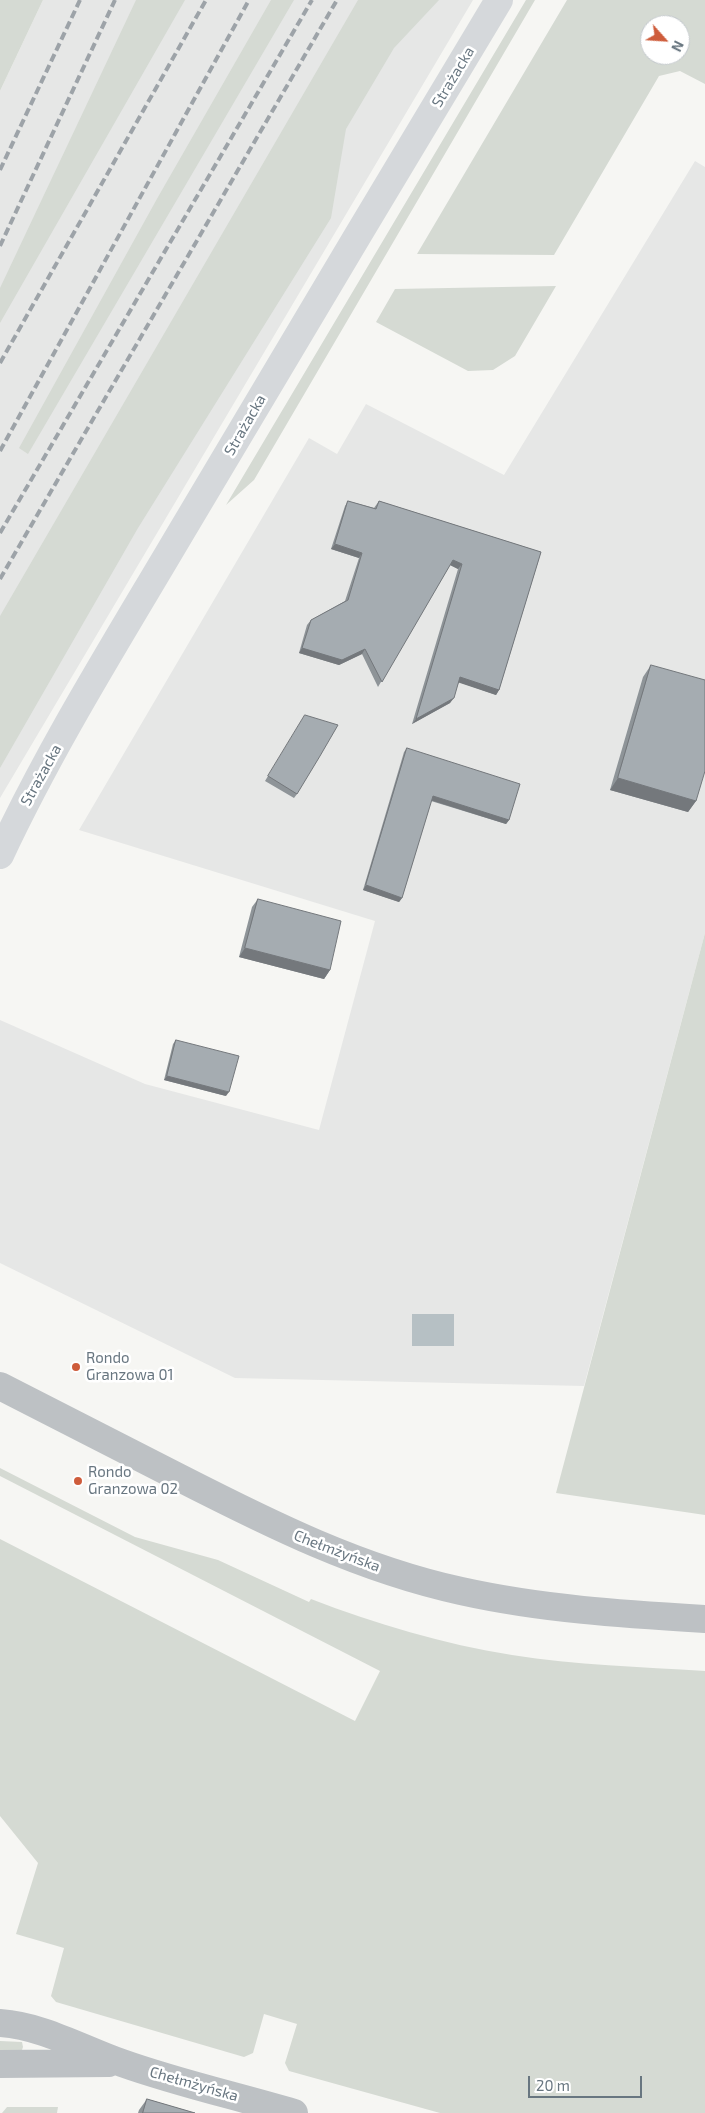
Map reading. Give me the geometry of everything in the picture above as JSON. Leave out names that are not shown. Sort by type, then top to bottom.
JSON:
[{"type":"main road","name":"Strażacka","points":[[0,855],[30,794],[130,619],[281,362],[499,0]]},
{"type":"street","name":"Chełmżyńska","points":[[0,1386],[276,1526],[324,1548],[387,1570],[460,1591],[522,1603],[588,1611],[705,1619]]},
{"type":"street","name":"Chełmżyńska","points":[[0,2023],[18,2024],[123,2063],[294,2113]]},
{"type":"street","name":"Chełmżyńska","points":[[0,2064],[123,2063]]},
{"type":"shaded area","points":[[0,0],[43,0],[0,91]]},
{"type":"shaded area","points":[[43,0],[473,0],[0,798],[0,91]]},
{"type":"shaded area","points":[[136,0],[185,0],[0,323],[0,288]]},
{"type":"shaded area","points":[[271,0],[294,0],[28,454],[19,448],[158,197]]},
{"type":"shaded area","points":[[358,0],[439,0],[394,48],[346,129],[331,218],[138,528],[0,768],[0,616]]},
{"type":"shaded area","points":[[526,0],[535,0],[254,480],[226,505]]},
{"type":"shaded area","points":[[567,0],[705,0],[705,84],[680,71],[659,76],[554,255],[417,254]]},
{"type":"shaded area","points":[[695,161],[705,167],[705,933],[584,1386],[235,1378],[0,1263],[0,1020],[145,1084],[319,1130],[375,921],[79,830],[309,438],[337,454],[366,404],[504,475]]},
{"type":"shaded area","points":[[556,286],[515,356],[493,370],[468,371],[376,322],[395,289]]},
{"type":"shaded area","points":[[705,933],[705,1515],[556,1493]]},
{"type":"shaded area","points":[[412,1314],[454,1314],[454,1346],[412,1346]]},
{"type":"shaded area","points":[[0,1468],[135,1537],[218,1560],[309,1602],[311,1599],[360,1617],[410,1632],[512,1655],[608,1665],[705,1671],[705,2113],[440,2113],[289,2071],[285,2063],[297,2024],[264,2014],[253,2053],[244,2057],[56,2002],[51,1996],[64,1948],[16,1934],[38,1863],[0,1816],[0,1539],[355,1721],[380,1671],[0,1476]]},
{"type":"shaded area","points":[[0,2041],[22,2042],[22,2050],[0,2052]]},
{"type":"shaded area","points":[[7,2107],[58,2107],[57,2113],[2,2113]]},
{"type":"building","points":[[348,501],[376,509],[379,501],[541,552],[499,690],[460,677],[454,698],[416,719],[462,564],[453,560],[382,682],[365,649],[342,660],[302,648],[311,620],[348,600],[362,553],[335,544]]},
{"type":"building","points":[[651,665],[705,680],[705,771],[696,801],[618,778]]},
{"type":"building","points":[[305,715],[338,725],[297,794],[268,776]]},
{"type":"building","points":[[407,748],[520,784],[509,820],[433,796],[402,898],[366,885]]},
{"type":"building","points":[[258,899],[341,921],[330,970],[245,948]]},
{"type":"building","points":[[176,1040],[239,1056],[229,1092],[167,1076]]},
{"type":"building","points":[[147,2099],[195,2113],[143,2113]]},
{"type":"railway","points":[[0,170],[80,0]]},
{"type":"railway","points":[[0,246],[115,0]]},
{"type":"railway","points":[[0,363],[206,0]]},
{"type":"railway","points":[[0,451],[249,0]]},
{"type":"railway","points":[[0,533],[312,0]]},
{"type":"railway","points":[[0,579],[337,0]]},
{"type":"place","name":"Rondo Granzowa 01","points":[[76,1367]]},
{"type":"place","name":"Rondo Granzowa 02","points":[[78,1481]]}]
